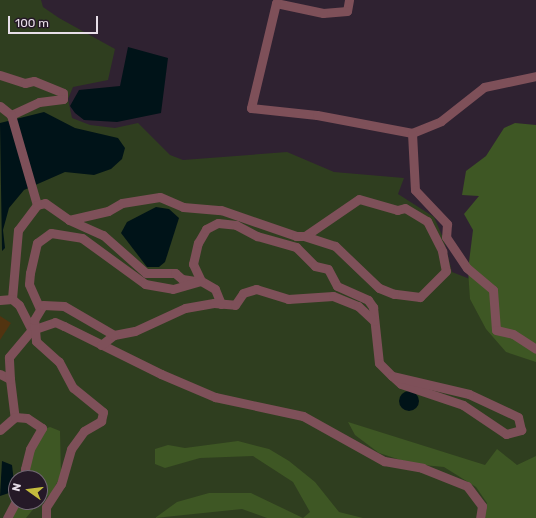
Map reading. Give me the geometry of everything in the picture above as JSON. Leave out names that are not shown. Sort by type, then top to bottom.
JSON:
[{"type":"street","points":[[349,0],[347,11],[323,13],[276,3],[251,108],[317,115],[412,133],[441,121],[484,87],[536,76]]},
{"type":"street","points":[[0,75],[25,83],[45,84],[63,93],[63,99],[39,102],[11,115]]},
{"type":"street","points":[[0,106],[11,115],[36,200],[18,230],[12,299],[26,314],[36,341],[65,369],[73,388],[104,412],[101,421],[84,431],[70,449],[61,484],[46,508],[46,518]]},
{"type":"street","points":[[412,133],[415,190],[447,224],[446,237],[464,264],[493,290],[496,330],[513,334],[536,348]]},
{"type":"street","points":[[69,220],[108,211],[122,203],[160,197],[183,207],[211,208],[287,235],[305,236],[335,246],[379,288],[394,294],[420,297],[446,271],[442,251],[427,221],[405,208],[397,210],[359,199],[305,236]]},
{"type":"street","points":[[36,200],[45,203],[69,220],[103,235],[146,274],[175,273],[182,278],[201,281],[215,288],[221,304]]},
{"type":"street","points":[[201,281],[194,258],[206,229],[218,223],[236,225],[258,236],[303,250],[314,266],[328,269],[337,286],[368,300],[374,321],[379,363],[392,376],[401,384],[463,405],[506,434],[521,430],[523,424],[518,417],[469,394],[392,376]]},
{"type":"street","points":[[40,309],[29,284],[30,274],[36,243],[52,233],[82,238],[145,284],[173,289],[201,281]]},
{"type":"street","points":[[101,345],[114,335],[135,331],[185,308],[221,304],[235,305],[243,293],[256,289],[288,299],[333,296],[358,306],[374,321]]},
{"type":"street","points":[[0,300],[12,299]]},
{"type":"street","points":[[15,417],[9,357],[32,330],[43,305],[73,309],[114,335]]},
{"type":"street","points":[[32,330],[55,322],[101,345],[215,397],[303,416],[384,461],[422,468],[467,486],[482,506],[480,518]]},
{"type":"street","points":[[0,374],[10,379]]},
{"type":"street","points":[[0,430],[15,417],[27,418],[42,428],[30,449],[28,470]]},
{"type":"green space","points":[[0,0],[41,0],[43,7],[59,18],[115,49],[108,80],[73,87],[68,99],[72,118],[90,125],[115,128],[138,123],[170,155],[183,160],[287,152],[334,172],[404,178],[398,194],[434,217],[444,240],[452,272],[475,281],[536,353],[536,463],[490,518],[0,518]]},
{"type":"green space","points":[[515,123],[536,125],[536,362],[506,352],[486,329],[470,299],[468,270],[473,230],[464,214],[479,196],[462,195],[466,171],[486,156],[504,128]]},
{"type":"green space","points":[[348,422],[485,465],[497,449],[517,465],[536,456],[536,518],[483,518],[487,503],[476,487],[444,467],[413,464],[379,453],[355,435]]},
{"type":"green space","points":[[50,427],[60,431],[61,475],[51,494],[48,496],[48,470],[29,470],[33,452],[44,429]]},
{"type":"green space","points":[[238,441],[269,449],[289,461],[315,482],[339,512],[363,518],[303,518],[310,512],[293,482],[253,456],[200,458],[165,468],[155,464],[155,449],[168,445],[185,448]]},
{"type":"green space","points":[[209,493],[251,493],[303,518],[267,518],[242,509],[155,518],[177,502]]},
{"type":"green space","points":[[14,510],[32,510],[26,518],[10,518]]},
{"type":"shaded area","points":[[128,47],[168,58],[161,113],[117,122],[84,120],[75,113],[70,106],[79,90],[120,86]]},
{"type":"shaded area","points":[[44,112],[75,128],[118,138],[125,148],[122,159],[111,169],[94,175],[65,172],[24,190],[9,208],[3,230],[5,248],[2,251],[0,123]]},
{"type":"shaded area","points":[[156,207],[169,209],[179,218],[165,262],[159,267],[147,267],[121,233],[127,222]]},
{"type":"shaded area","points":[[405,391],[413,391],[419,397],[419,405],[413,411],[405,411],[399,405],[399,397]]},
{"type":"shaded area","points":[[2,461],[12,465],[13,470],[8,470],[8,493],[0,496]]},
{"type":"building","points":[[0,316],[11,323],[0,340]]}]
